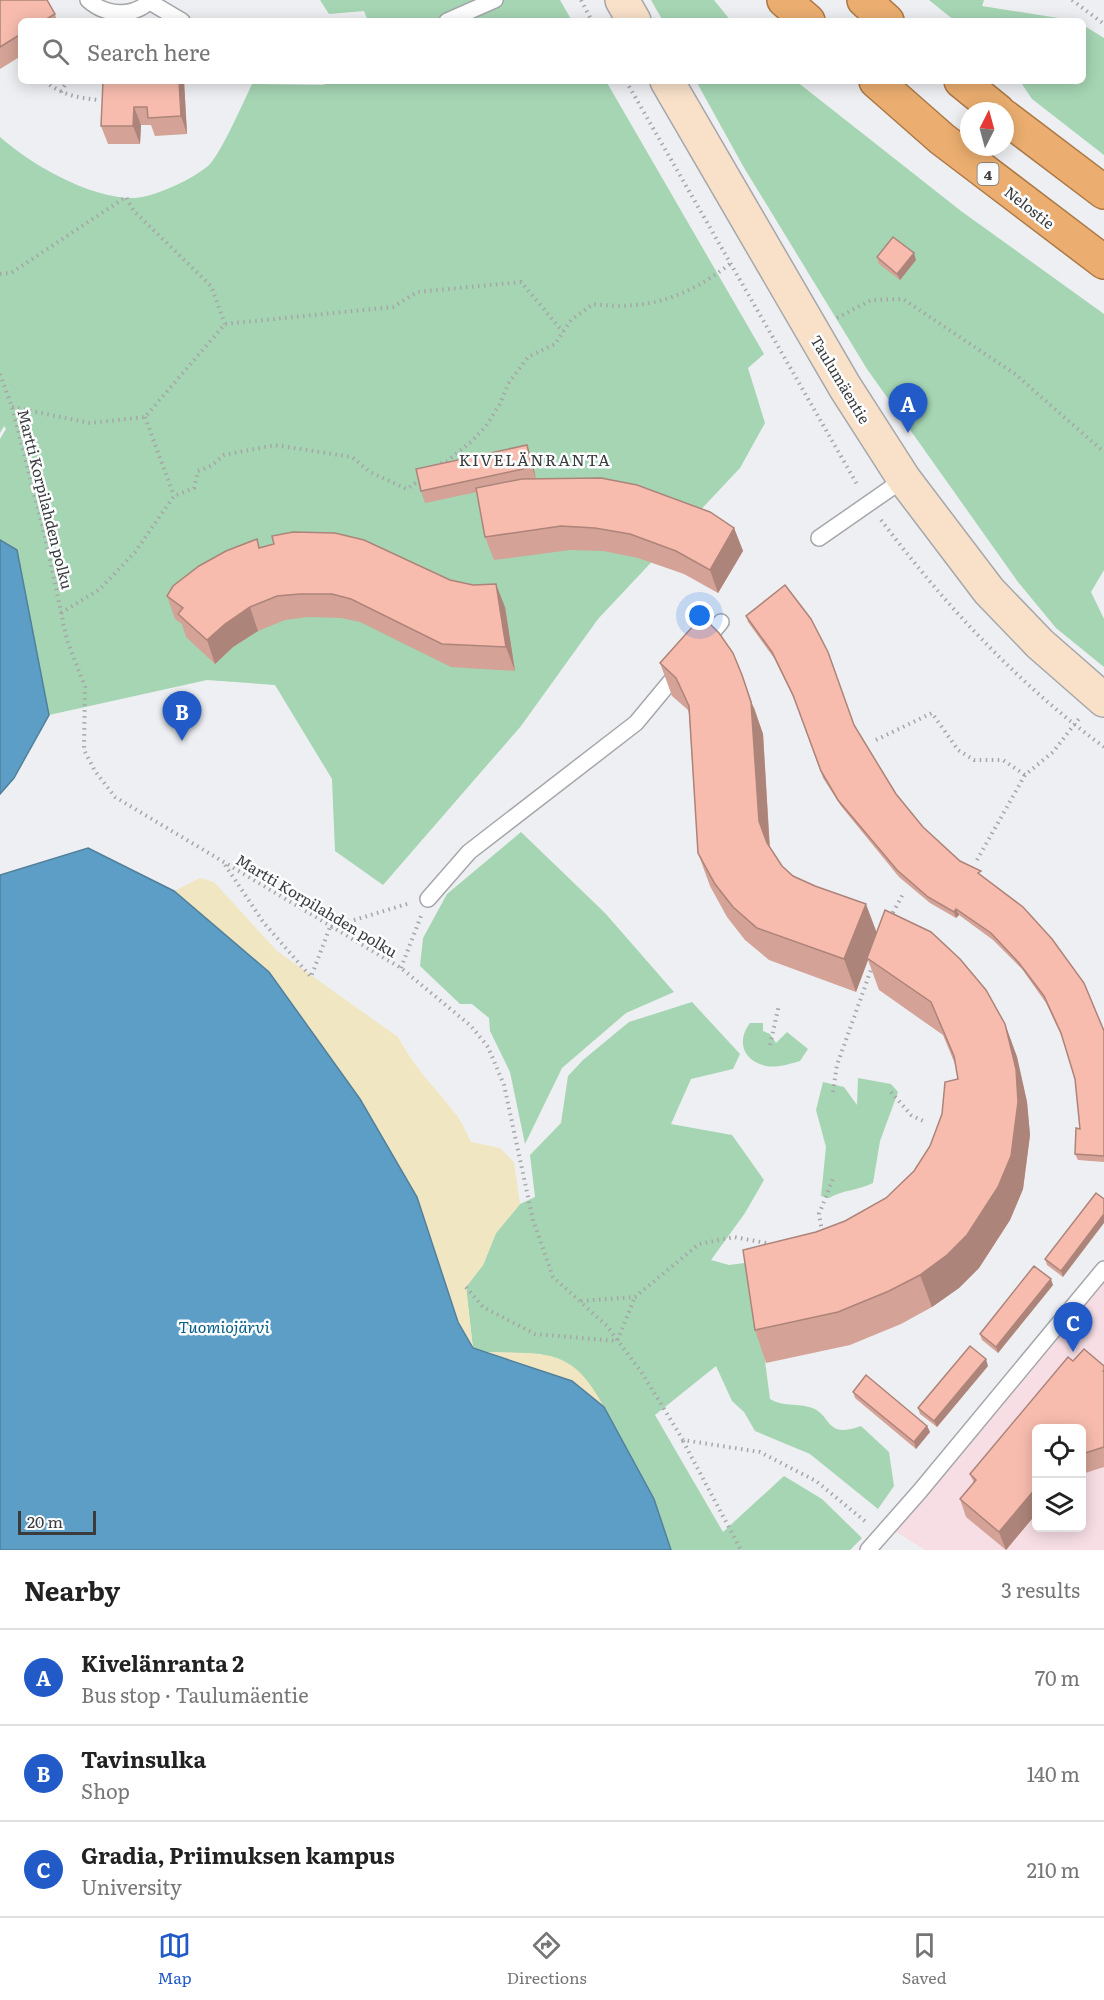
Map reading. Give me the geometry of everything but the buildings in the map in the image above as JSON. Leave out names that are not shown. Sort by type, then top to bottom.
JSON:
[{"type":"highway","points":[[784,0],[805,18]]},
{"type":"highway","points":[[864,0],[884,18]]},
{"type":"highway","name":"Nelostie","points":[[879,84],[942,139],[1104,262]]},
{"type":"highway","points":[[965,84],[987,102]]},
{"type":"highway","points":[[1014,124],[1104,192]]},
{"type":"main road","points":[[622,0],[632,18]]},
{"type":"main road","name":"Taulumäentie","points":[[669,84],[844,387],[904,479],[989,591],[1040,644],[1104,700]]},
{"type":"lane","points":[[89,0],[100,16],[128,13],[150,1],[177,18]]},
{"type":"lane","points":[[454,18],[495,0]]},
{"type":"lane","points":[[819,538],[904,479]]},
{"type":"lane","points":[[428,898],[469,852],[636,723],[721,622]]},
{"type":"lane","points":[[868,1550],[920,1491],[1104,1269]]},
{"type":"path","points":[[580,0],[590,18]]},
{"type":"path","points":[[1072,0],[1104,24]]},
{"type":"path","points":[[49,84],[61,92],[79,98],[99,100]]},
{"type":"path","points":[[61,92],[65,84]]},
{"type":"path","points":[[0,274],[11,273],[126,196],[133,210],[211,286],[225,324]]},
{"type":"path","points":[[430,471],[472,441],[486,426],[500,404],[508,384],[528,357],[555,344],[571,320],[593,304],[622,308],[654,304],[703,285],[730,264]]},
{"type":"path","points":[[12,407],[90,423],[146,417],[225,324],[393,307],[417,292],[520,282],[563,332]]},
{"type":"path","points":[[903,300],[1015,374],[1104,452]]},
{"type":"path","name":"Martti Korpilahden polku","points":[[0,374],[12,407],[45,537],[67,640],[85,687],[84,750],[95,771],[115,797],[401,968],[471,1026],[488,1047],[504,1085],[533,1220],[553,1277],[607,1326],[642,1373],[683,1440],[741,1550]]},
{"type":"path","points":[[146,417],[174,496]]},
{"type":"path","points":[[61,613],[100,589],[115,570],[135,552],[174,496],[194,488],[198,471],[211,466],[224,455],[274,446],[352,457],[370,472],[407,489],[424,476]]},
{"type":"path","points":[[876,740],[932,713],[958,750],[974,760],[989,762],[1002,760],[1025,775]]},
{"type":"path","points":[[977,860],[1025,775],[1053,752],[1073,724],[1104,747]]},
{"type":"path","points":[[225,864],[264,923],[311,977],[330,927],[428,898]]},
{"type":"path","points":[[886,927],[894,907],[903,894]]},
{"type":"path","points":[[401,968],[428,898]]},
{"type":"path","points":[[833,1092],[837,1065],[875,959]]},
{"type":"path","points":[[770,1045],[779,1005]]},
{"type":"path","points":[[891,1092],[911,1115],[925,1122]]},
{"type":"path","points":[[822,1232],[819,1214],[833,1179]]},
{"type":"path","points":[[466,1287],[483,1307],[534,1335],[617,1341],[635,1297],[699,1244],[734,1237],[766,1243]]},
{"type":"path","points":[[580,1301],[635,1297]]},
{"type":"path","points":[[683,1440],[760,1452],[816,1481],[881,1534]]},
{"type":"shaded area","points":[[1104,1276],[1104,1550],[925,1550],[896,1532]]},
{"type":"green space","points":[[320,0],[560,0],[570,18],[367,18],[364,11],[329,14]]},
{"type":"green space","points":[[651,0],[714,0],[729,18],[661,18]]},
{"type":"green space","points":[[929,0],[984,0],[982,6],[1058,18],[951,18]]},
{"type":"green space","points":[[1086,27],[1104,38],[1104,155],[1032,99],[1022,84],[1086,84]]},
{"type":"green space","points":[[252,84],[608,84],[764,354],[748,368],[765,423],[740,468],[598,619],[521,726],[383,885],[335,851],[332,779],[275,685],[207,680],[49,715],[0,740],[0,439],[6,429],[4,426],[0,433],[0,137],[45,169],[81,187],[118,197],[143,197],[174,186],[209,165],[225,139]]},
{"type":"green space","points":[[698,84],[800,84],[961,211],[1104,314],[1104,570],[1091,592],[1104,619],[1104,667],[1056,628],[1018,582],[867,369],[743,166]]},
{"type":"green space","points":[[521,832],[605,913],[674,992],[626,1013],[562,1068],[525,1144],[510,1072],[490,1031],[489,1018],[472,1004],[460,1004],[420,966],[423,938],[447,894]]},
{"type":"green space","points":[[692,1002],[740,1054],[733,1069],[691,1079],[671,1124],[732,1135],[764,1180],[745,1213],[711,1260],[729,1265],[752,1262],[770,1399],[817,1410],[834,1428],[840,1430],[861,1426],[889,1452],[894,1486],[878,1509],[810,1454],[755,1431],[744,1412],[732,1401],[716,1366],[655,1415],[723,1532],[784,1476],[822,1499],[862,1538],[850,1550],[671,1550],[654,1499],[541,1354],[486,1352],[473,1349],[466,1287],[483,1265],[496,1233],[520,1204],[535,1197],[530,1155],[561,1123],[568,1076],[583,1060],[629,1022]]},
{"type":"green space","points":[[750,1023],[763,1023],[763,1031],[770,1034],[776,1043],[787,1032],[808,1049],[800,1061],[775,1066],[758,1063],[747,1055],[744,1049],[743,1037]]},
{"type":"green space","points":[[858,1078],[891,1084],[898,1092],[880,1141],[873,1183],[829,1198],[821,1196],[826,1147],[816,1110],[823,1082],[844,1087],[857,1105]]},
{"type":"sand","points":[[200,878],[214,882],[277,951],[398,1037],[418,1068],[462,1123],[471,1142],[500,1148],[514,1162],[520,1204],[496,1233],[483,1265],[466,1287],[473,1349],[458,1322],[417,1197],[360,1099],[269,972],[174,891]]},
{"type":"sand","points":[[486,1352],[542,1354],[569,1364],[581,1373],[604,1407],[572,1381]]},
{"type":"water","points":[[0,540],[17,550],[49,715],[14,778],[0,794]]},
{"type":"water","name":"Tuomiojärvi","points":[[88,848],[174,891],[269,972],[360,1099],[417,1197],[458,1322],[473,1348],[572,1381],[604,1407],[654,1499],[671,1550],[0,1550],[0,875]]},
{"type":"place","name":"Kivelänranta 2","points":[[908,433]]},
{"type":"place","name":"Tavinsulka","points":[[182,741]]},
{"type":"place","name":"Gradia, Priimuksen kampus","points":[[1073,1352]]},
{"type":"district","name":"KIVELÄNRANTA","points":[[535,459]]}]
